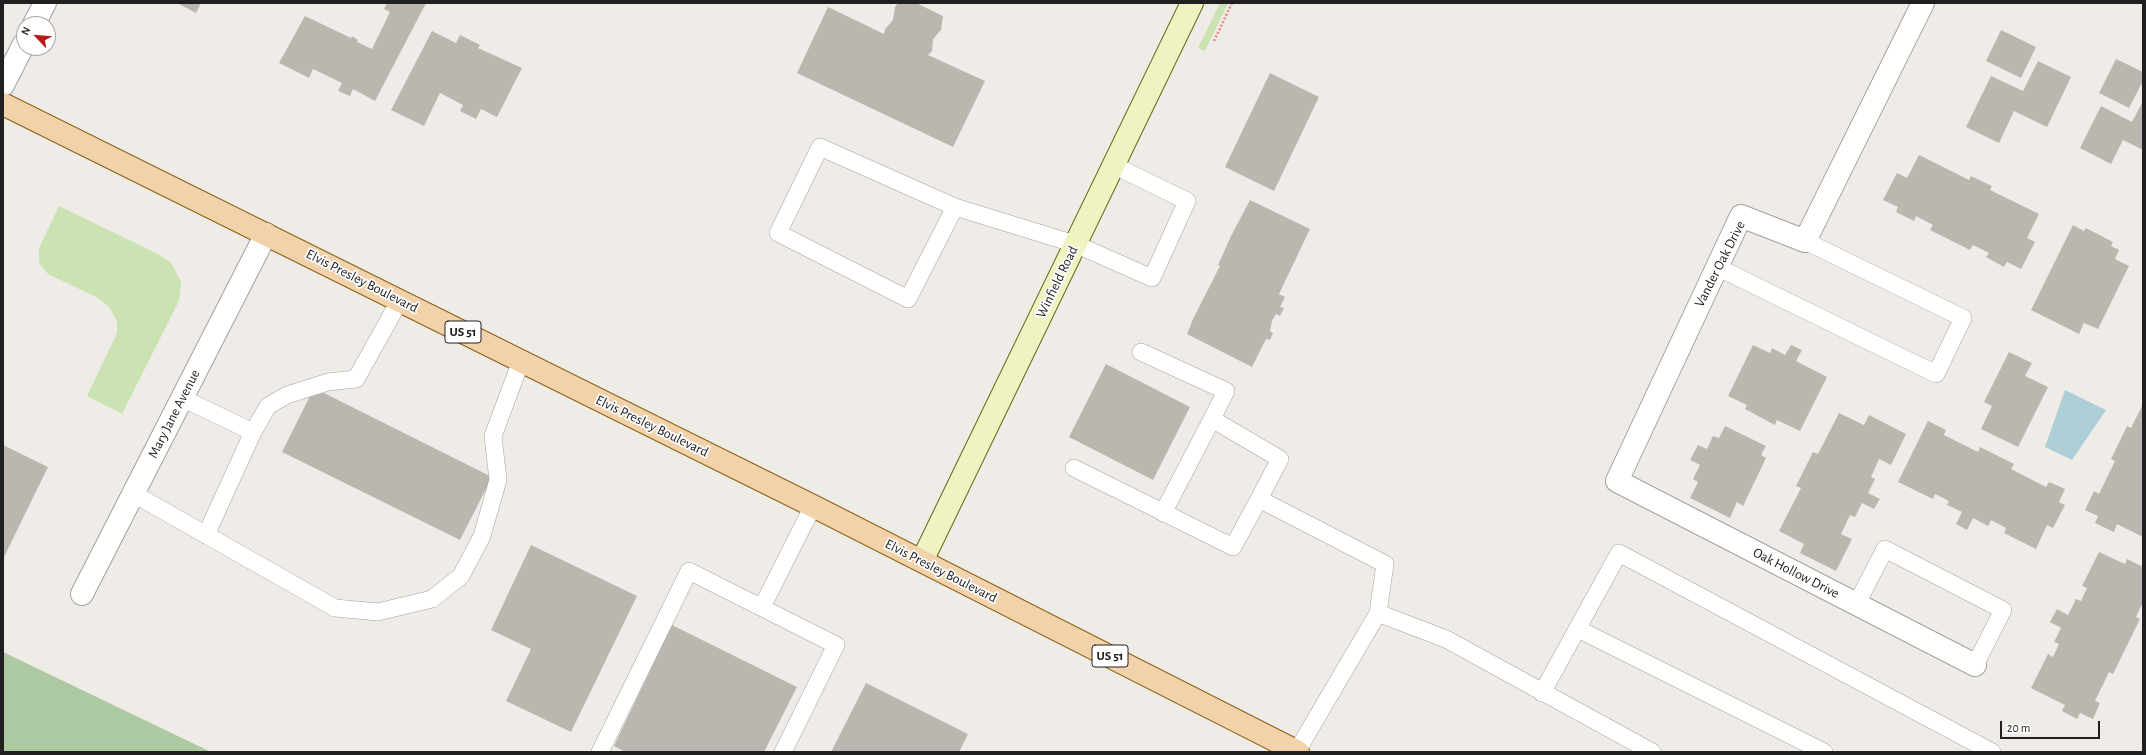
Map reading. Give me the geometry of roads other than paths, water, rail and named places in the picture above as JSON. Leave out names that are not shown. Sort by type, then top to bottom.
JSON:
[{"type":"main road","name":"Elvis Presley Boulevard","points":[[3,104],[813,506],[1297,752]]},
{"type":"street","points":[[38,16],[45,3]]},
{"type":"street","name":"Winfield Road","points":[[922,561],[1192,3]]},
{"type":"street","points":[[1805,241],[1923,3]]},
{"type":"street","points":[[3,85],[18,56]]},
{"type":"street","name":"Vander Oak Drive","points":[[1617,481],[1741,216],[1805,241]]},
{"type":"street","name":"Mary Jane Avenue","points":[[82,594],[266,234]]},
{"type":"street","name":"Oak Hollow Drive","points":[[1617,481],[1975,666]]},
{"type":"lane","points":[[955,207],[908,299],[778,233],[820,147],[955,207],[1075,244],[1152,278],[1187,201],[1113,165]]},
{"type":"lane","points":[[1717,267],[1936,374],[1964,318],[1805,241]]},
{"type":"lane","points":[[206,535],[253,432],[268,406],[287,395],[328,382],[356,379],[400,300]]},
{"type":"lane","points":[[1142,352],[1226,391],[1164,513]]},
{"type":"lane","points":[[134,494],[335,608],[378,612],[432,599],[461,576],[482,536],[498,480],[493,436],[521,361]]},
{"type":"lane","points":[[182,398],[253,432]]},
{"type":"lane","points":[[1074,468],[1233,547],[1280,460],[1212,419]]},
{"type":"lane","points":[[1259,499],[1385,564],[1378,613],[1297,752]]},
{"type":"lane","points":[[762,607],[813,506]]},
{"type":"lane","points":[[1856,605],[1885,549],[2003,610],[1975,666]]},
{"type":"lane","points":[[1542,693],[1619,553],[1990,751]]},
{"type":"lane","points":[[600,752],[689,571],[836,645],[783,752]]},
{"type":"lane","points":[[1378,613],[1446,639],[1652,752]]},
{"type":"lane","points":[[1578,629],[1824,752]]},
{"type":"water","points":[[2065,390],[2106,410],[2072,460],[2045,447]]}]
